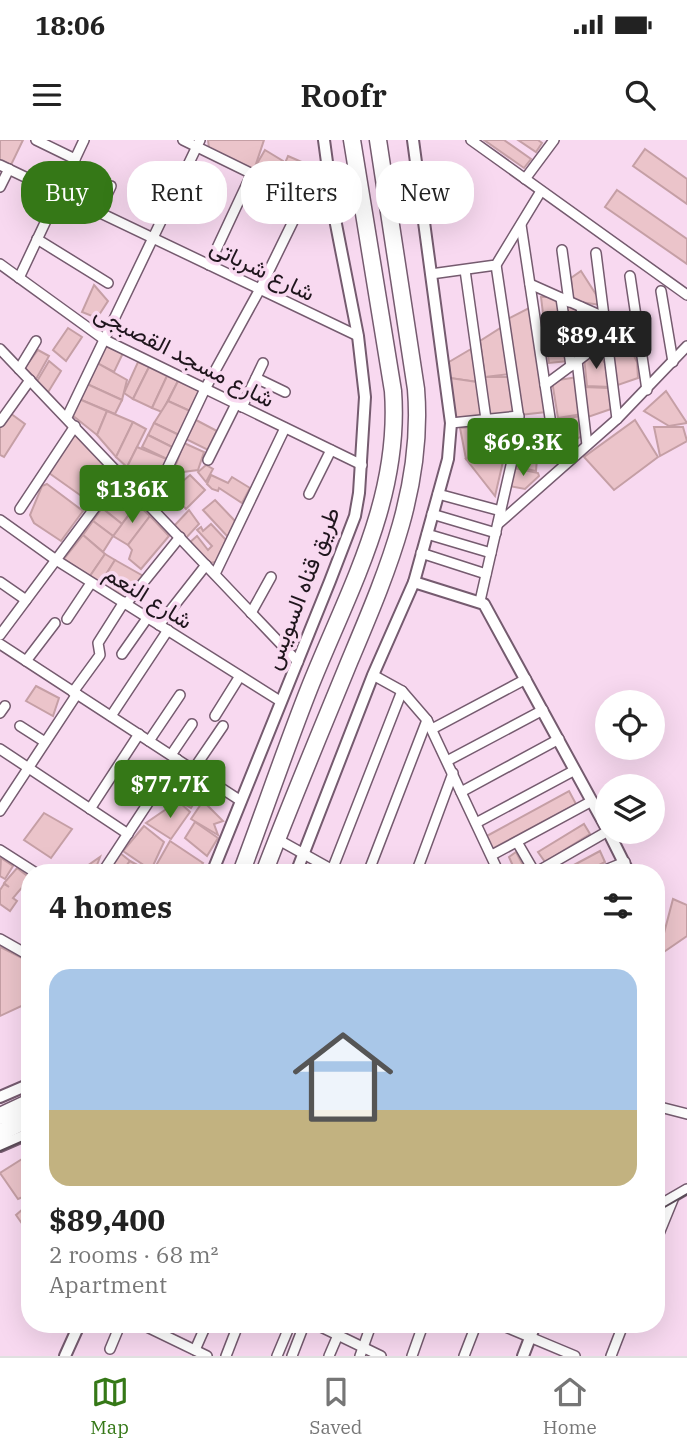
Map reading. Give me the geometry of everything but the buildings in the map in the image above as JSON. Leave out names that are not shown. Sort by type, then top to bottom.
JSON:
[{"type":"highway","name":"طريق قناه السويس","points":[[244,864],[310,688],[370,544],[391,463],[395,425],[393,391],[352,140]]},
{"type":"highway","points":[[267,864],[387,572],[415,467],[419,420],[416,389],[378,140]]},
{"type":"highway","points":[[0,1116],[21,1106]]},
{"type":"highway","points":[[0,1133],[21,1122]]},
{"type":"street","points":[[36,140],[75,159],[84,140]]},
{"type":"street","points":[[183,140],[198,143],[241,167]]},
{"type":"street","name":"طريق قناه السويس","points":[[324,140],[327,161]]},
{"type":"street","points":[[471,140],[687,295]]},
{"type":"street","points":[[525,179],[554,140]]},
{"type":"street","points":[[67,417],[198,143]]},
{"type":"street","points":[[300,864],[373,675],[414,582],[448,459],[450,424],[416,143]]},
{"type":"street","points":[[0,187],[5,167]]},
{"type":"street","name":"شارع شرباتى","points":[[5,167],[21,175]]},
{"type":"street","points":[[480,601],[519,436],[519,416],[496,265],[541,191]]},
{"type":"street","points":[[209,265],[241,197]]},
{"type":"street","name":"شارع شرباتى","points":[[113,219],[358,336]]},
{"type":"street","points":[[19,278],[44,224]]},
{"type":"street","points":[[150,505],[205,389],[260,289],[292,224]]},
{"type":"street","name":"طريق قناه السويس","points":[[216,864],[355,516],[362,465],[365,397],[358,336],[336,224]]},
{"type":"street","points":[[521,225],[555,451]]},
{"type":"street","points":[[37,239],[107,283]]},
{"type":"street","points":[[562,250],[565,300],[587,445]]},
{"type":"street","points":[[596,253],[617,419]]},
{"type":"street","name":"شارع مسجد القصبجى","points":[[0,264],[105,340],[362,465]]},
{"type":"street","points":[[431,274],[496,265]]},
{"type":"street","points":[[465,270],[486,419]]},
{"type":"street","points":[[630,276],[647,390]]},
{"type":"street","points":[[530,284],[604,317]]},
{"type":"street","points":[[661,291],[673,362]]},
{"type":"street","points":[[581,307],[589,352]]},
{"type":"street","points":[[545,385],[607,336],[638,329]]},
{"type":"street","points":[[19,369],[36,341]]},
{"type":"street","points":[[497,529],[617,419],[687,346]]},
{"type":"street","points":[[0,349],[298,662]]},
{"type":"street","points":[[208,460],[263,363]]},
{"type":"street","points":[[256,378],[285,392]]},
{"type":"street","points":[[0,422],[30,380]]},
{"type":"street","points":[[450,424],[519,416]]},
{"type":"street","points":[[20,509],[75,426]]},
{"type":"street","points":[[215,574],[285,428]]},
{"type":"street","points":[[519,436],[571,459]]},
{"type":"street","points":[[309,494],[331,450]]},
{"type":"street","points":[[0,635],[120,474]]},
{"type":"street","points":[[438,494],[501,510]]},
{"type":"street","points":[[432,514],[497,529]]},
{"type":"street","name":"شارع النعم","points":[[0,520],[91,583],[280,701]]},
{"type":"street","points":[[427,534],[491,553]]},
{"type":"street","points":[[0,811],[100,655],[99,643],[125,603],[180,537]]},
{"type":"street","points":[[421,553],[486,574]]},
{"type":"street","points":[[159,625],[206,565]]},
{"type":"street","points":[[251,613],[271,577]]},
{"type":"street","points":[[0,582],[26,600]]},
{"type":"street","points":[[414,582],[480,601],[488,609],[595,806]]},
{"type":"street","points":[[67,619],[91,583]]},
{"type":"street","points":[[122,654],[148,617]]},
{"type":"street","points":[[26,661],[55,623]]},
{"type":"street","points":[[111,716],[168,630]]},
{"type":"street","points":[[0,644],[241,801]]},
{"type":"street","points":[[373,675],[402,691],[430,724],[496,864]]},
{"type":"street","points":[[215,716],[240,676]]},
{"type":"street","points":[[372,864],[430,724],[526,679]]},
{"type":"street","points":[[338,864],[402,691]]},
{"type":"street","points":[[149,741],[180,695]]},
{"type":"street","points":[[447,761],[543,710]]},
{"type":"street","points":[[108,864],[192,724]]},
{"type":"street","points":[[20,726],[45,742]]},
{"type":"street","points":[[193,770],[223,726]]},
{"type":"street","points":[[90,809],[139,734]]},
{"type":"street","points":[[461,792],[559,739]]},
{"type":"street","points":[[0,749],[128,834]]},
{"type":"street","points":[[476,823],[575,769]]},
{"type":"street","points":[[419,864],[453,774]]},
{"type":"street","points":[[492,855],[592,801]]},
{"type":"street","points":[[550,864],[595,838]]},
{"type":"street","points":[[277,839],[321,864]]},
{"type":"street","points":[[517,842],[530,864]]},
{"type":"street","points":[[615,844],[625,864]]},
{"type":"street","points":[[0,850],[22,864]]},
{"type":"street","points":[[0,939],[21,951]]},
{"type":"street","points":[[0,1097],[21,1087]]},
{"type":"street","points":[[665,1109],[687,1114]]},
{"type":"street","points":[[0,1146],[21,1137]]},
{"type":"street","points":[[665,1202],[687,1189]]},
{"type":"street","points":[[665,1219],[674,1197]]},
{"type":"street","points":[[65,1356],[75,1333]]},
{"type":"street","points":[[107,1352],[116,1333]]},
{"type":"street","points":[[160,1333],[207,1356]]},
{"type":"street","points":[[195,1350],[202,1333]]},
{"type":"street","points":[[226,1356],[235,1333]]},
{"type":"street","points":[[277,1356],[287,1333]]},
{"type":"street","points":[[292,1356],[301,1333]]},
{"type":"street","points":[[334,1333],[362,1352],[381,1356]]},
{"type":"street","points":[[362,1352],[368,1333]]},
{"type":"street","points":[[412,1356],[421,1333]]},
{"type":"street","points":[[464,1356],[473,1333]]},
{"type":"street","points":[[518,1333],[575,1356]]},
{"type":"street","points":[[523,1356],[532,1333]]},
{"type":"street","points":[[611,1356],[620,1333]]},
{"type":"street","points":[[329,1356],[338,1335]]},
{"type":"tram line","points":[[0,1151],[21,1142]]},
{"type":"tram line","points":[[665,1207],[687,1194]]}]
